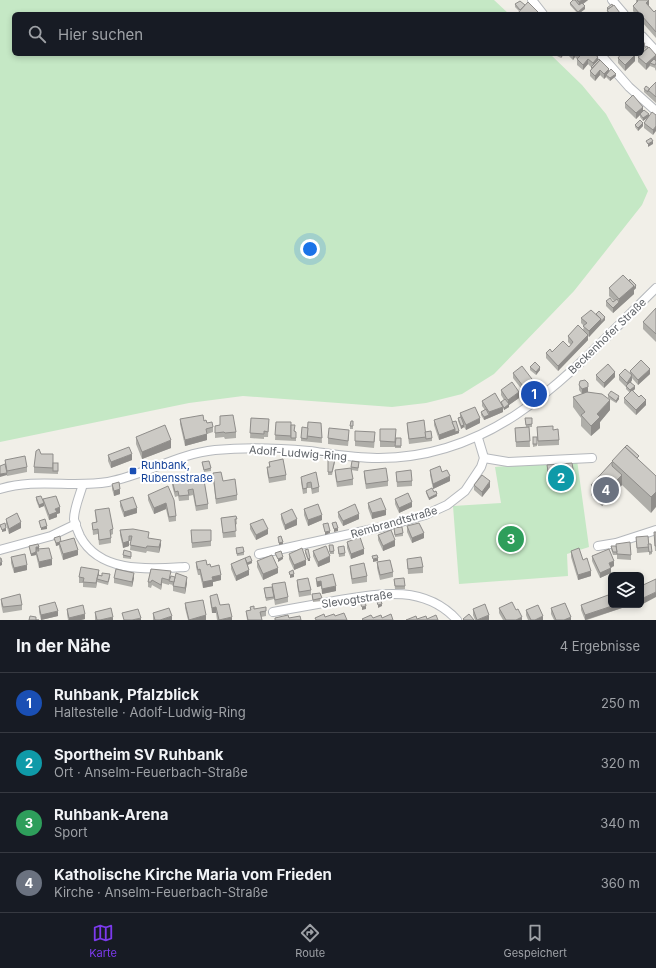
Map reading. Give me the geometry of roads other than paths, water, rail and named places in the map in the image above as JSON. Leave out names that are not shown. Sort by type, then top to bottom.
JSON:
[{"type":"street","points":[[532,0],[541,12]]},
{"type":"street","points":[[612,0],[622,12]]},
{"type":"street","points":[[644,38],[656,51]]},
{"type":"street","points":[[602,56],[629,87],[656,111]]},
{"type":"street","name":"Beckenhofer Straße","points":[[558,383],[656,288]]},
{"type":"street","name":"Adolf-Ludwig-Ring","points":[[0,489],[36,482],[83,484],[116,480],[181,457],[214,450],[270,448],[379,458],[441,450],[478,438],[522,411],[558,383]]},
{"type":"street","points":[[478,438],[484,458],[508,462],[592,458]]},
{"type":"street","name":"Rembrandtstraße","points":[[260,554],[384,527],[447,506],[465,491],[478,474],[484,458]]},
{"type":"street","points":[[83,484],[75,512],[76,524],[83,541],[100,557],[116,565],[138,568],[185,567]]},
{"type":"street","points":[[0,550],[51,536],[76,524]]},
{"type":"street","points":[[598,546],[616,543],[656,530]]},
{"type":"street","name":"Slevogtstraße","points":[[273,612],[370,594],[396,593],[428,600],[447,611],[457,620]]},
{"type":"place","name":"Ruhbank, Pfalzblick","points":[[534,394]]},
{"type":"place","name":"Ruhbank, Rubensstraße","points":[[133,471]]},
{"type":"place","name":"Sportheim SV Ruhbank","points":[[561,478]]},
{"type":"place","name":"Katholische Kirche Maria vom Frieden","points":[[606,490]]},
{"type":"place","name":"Ruhbank-Arena","points":[[511,539]]}]
